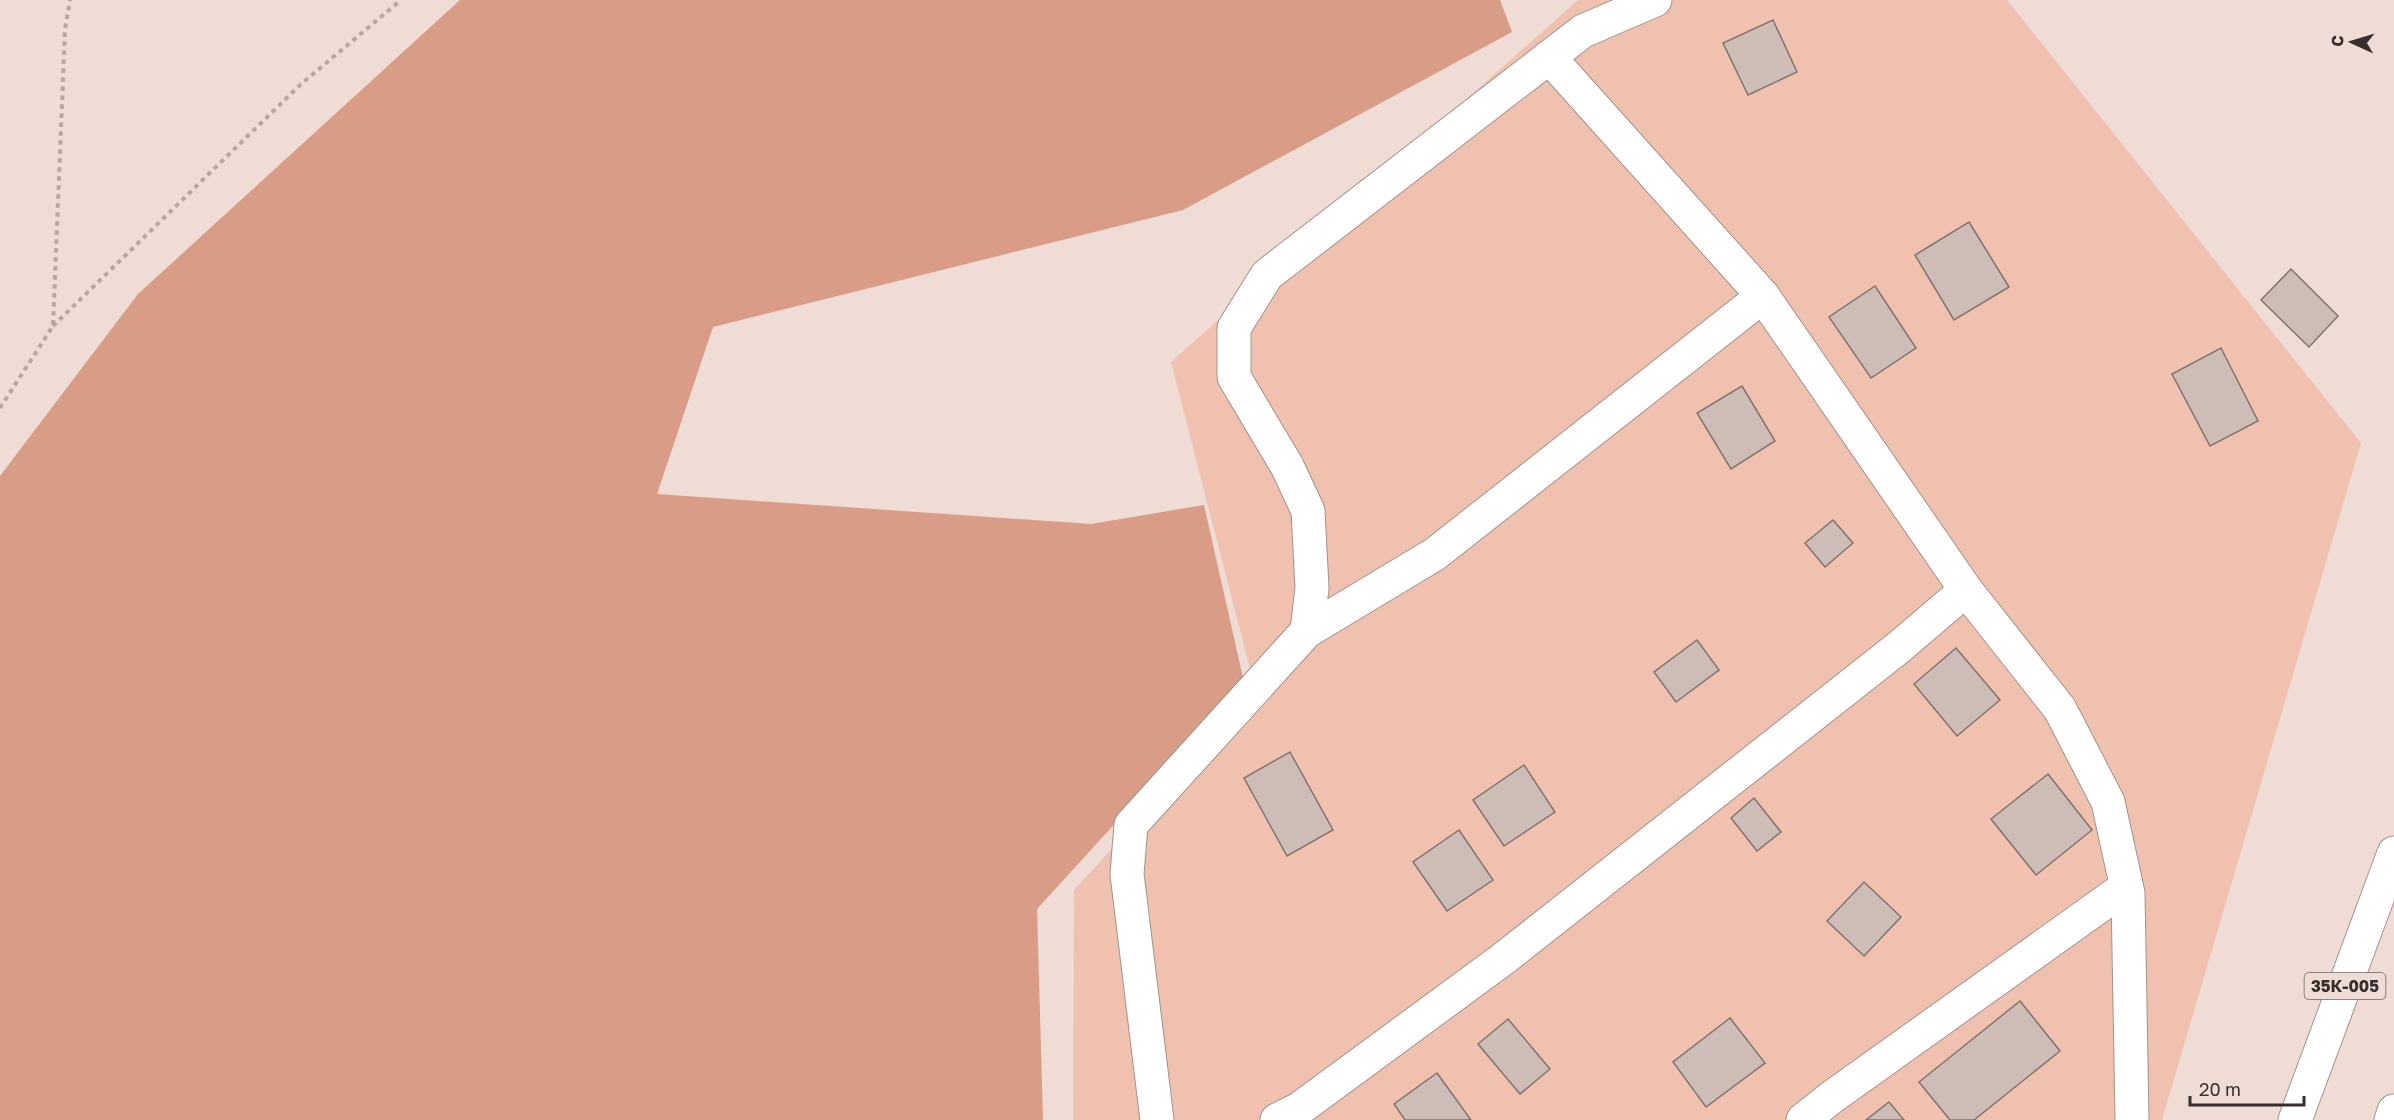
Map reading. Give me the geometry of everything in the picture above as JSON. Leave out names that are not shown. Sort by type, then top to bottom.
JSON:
[{"type":"main road","points":[[1307,631],[1312,588],[1308,511],[1287,466],[1234,377],[1234,328],[1267,275],[1582,31],[1654,0]]},
{"type":"main road","points":[[1549,57],[1762,296],[1966,590],[2060,709],[2108,802],[2126,887],[2132,1120]]},
{"type":"main road","points":[[1156,1120],[1127,874],[1131,825],[1307,631],[1435,554],[1762,296]]},
{"type":"main road","points":[[1276,1120],[1299,1109],[1503,959],[1898,648],[1966,590]]},
{"type":"main road","name":"35К-005","points":[[2295,1120],[2394,853]]},
{"type":"main road","points":[[1803,1120],[2126,887]]},
{"type":"main road","points":[[2391,1120],[2394,1111]]},
{"type":"path","points":[[53,326],[65,29],[70,0]]},
{"type":"path","points":[[0,408],[53,326],[300,85],[401,0]]},
{"type":"shaded area","points":[[460,0],[1500,0],[1512,32],[1183,210],[713,327],[657,494],[1091,524],[1204,505],[1244,682],[1037,909],[1043,1120],[0,1120],[0,476],[138,294]]},
{"type":"shaded area","points":[[1578,0],[2007,0],[2361,443],[2162,1120],[1073,1120],[1074,890],[1256,692],[1171,362]]},
{"type":"building","points":[[1773,20],[1797,72],[1748,95],[1723,43]]},
{"type":"building","points":[[1969,222],[2009,287],[1954,320],[1915,255]]},
{"type":"building","points":[[2291,269],[2338,316],[2309,347],[2261,300]]},
{"type":"building","points":[[1875,286],[1916,348],[1871,378],[1829,317]]},
{"type":"building","points":[[2221,348],[2258,421],[2210,446],[2172,374]]},
{"type":"building","points":[[1742,386],[1775,441],[1731,469],[1697,413]]},
{"type":"building","points":[[1833,520],[1853,543],[1825,567],[1805,543]]},
{"type":"building","points":[[1697,640],[1719,670],[1676,702],[1654,672]]},
{"type":"building","points":[[1956,648],[2000,700],[1957,736],[1914,684]]},
{"type":"building","points":[[1290,752],[1333,830],[1287,856],[1244,778]]},
{"type":"building","points":[[1524,765],[1555,812],[1504,846],[1473,800]]},
{"type":"building","points":[[2048,774],[2092,830],[2036,875],[1991,819]]},
{"type":"building","points":[[1754,798],[1781,832],[1757,851],[1731,818]]},
{"type":"building","points":[[1459,830],[1493,880],[1447,911],[1413,862]]},
{"type":"building","points":[[1864,882],[1901,917],[1864,956],[1827,921]]},
{"type":"building","points":[[2020,1001],[2060,1051],[1974,1120],[1950,1120],[1919,1082]]},
{"type":"building","points":[[1730,1018],[1765,1063],[1706,1107],[1673,1062]]},
{"type":"building","points":[[1508,1019],[1550,1069],[1520,1094],[1478,1044]]},
{"type":"building","points":[[1437,1073],[1471,1120],[1405,1120],[1394,1104]]},
{"type":"building","points":[[1889,1102],[1904,1120],[1866,1120]]}]
